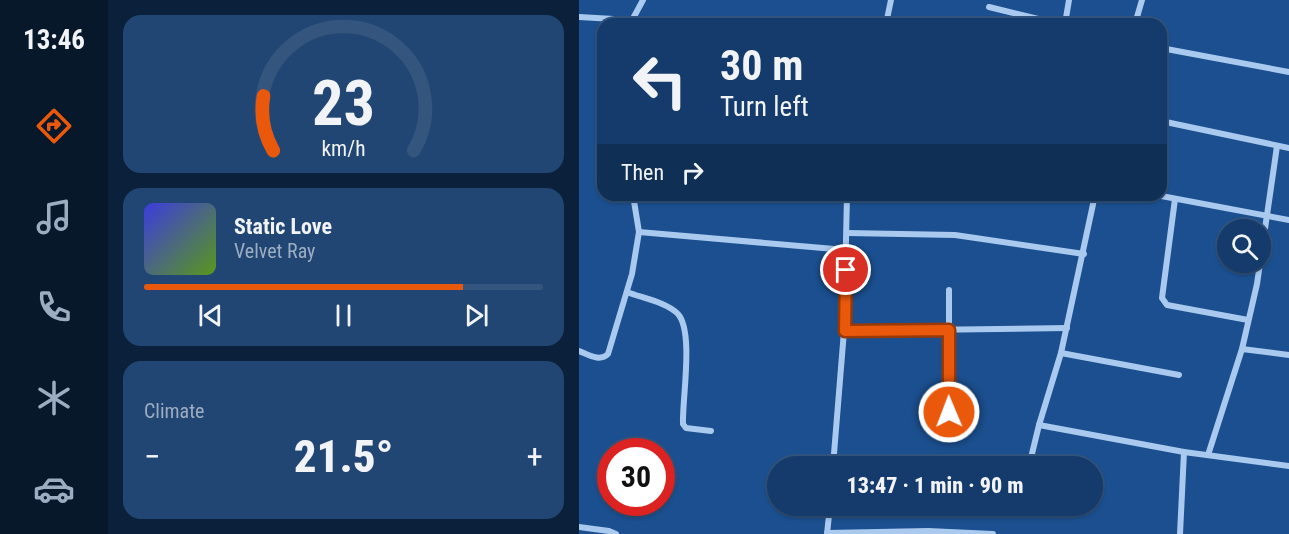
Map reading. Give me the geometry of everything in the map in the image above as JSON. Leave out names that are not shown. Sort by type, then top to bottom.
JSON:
[{"type":"street","points":[[633,18],[643,0]]},
{"type":"street","points":[[887,18],[891,0]]},
{"type":"street","points":[[1066,18],[1069,0]]},
{"type":"street","points":[[1137,18],[1142,0]]},
{"type":"street","points":[[989,7],[1034,18]]},
{"type":"street","points":[[579,17],[597,19]]},
{"type":"street","points":[[1167,49],[1289,72]]},
{"type":"street","points":[[1167,122],[1289,148]]},
{"type":"street","points":[[1208,455],[1242,349],[1257,284],[1277,146]]},
{"type":"street","points":[[1167,197],[1289,220]]},
{"type":"street","points":[[1175,199],[1162,298],[1167,304],[1248,320]]},
{"type":"street","points":[[579,351],[596,358],[603,358],[608,354],[636,254],[639,232],[634,201]]},
{"type":"street","points":[[834,456],[845,331],[847,201]]},
{"type":"street","points":[[1032,456],[1061,353],[1094,201]]},
{"type":"street","points":[[639,232],[846,250]]},
{"type":"street","points":[[847,234],[955,235],[1084,254]]},
{"type":"street","points":[[949,290],[949,412]]},
{"type":"street","points":[[627,292],[671,309],[680,318],[686,340],[683,424],[686,428],[711,430]]},
{"type":"street","points":[[845,331],[1067,328]]},
{"type":"street","points":[[1242,349],[1289,355]]},
{"type":"street","points":[[1061,353],[1179,375]]},
{"type":"street","points":[[1039,426],[1184,452],[1289,466]]},
{"type":"street","points":[[1180,534],[1184,452]]},
{"type":"street","points":[[828,516],[827,533],[928,531],[993,534]]},
{"type":"street","points":[[579,528],[609,531],[616,534]]},
{"type":"route","points":[[846,270],[845,331],[949,330],[949,412]]}]
